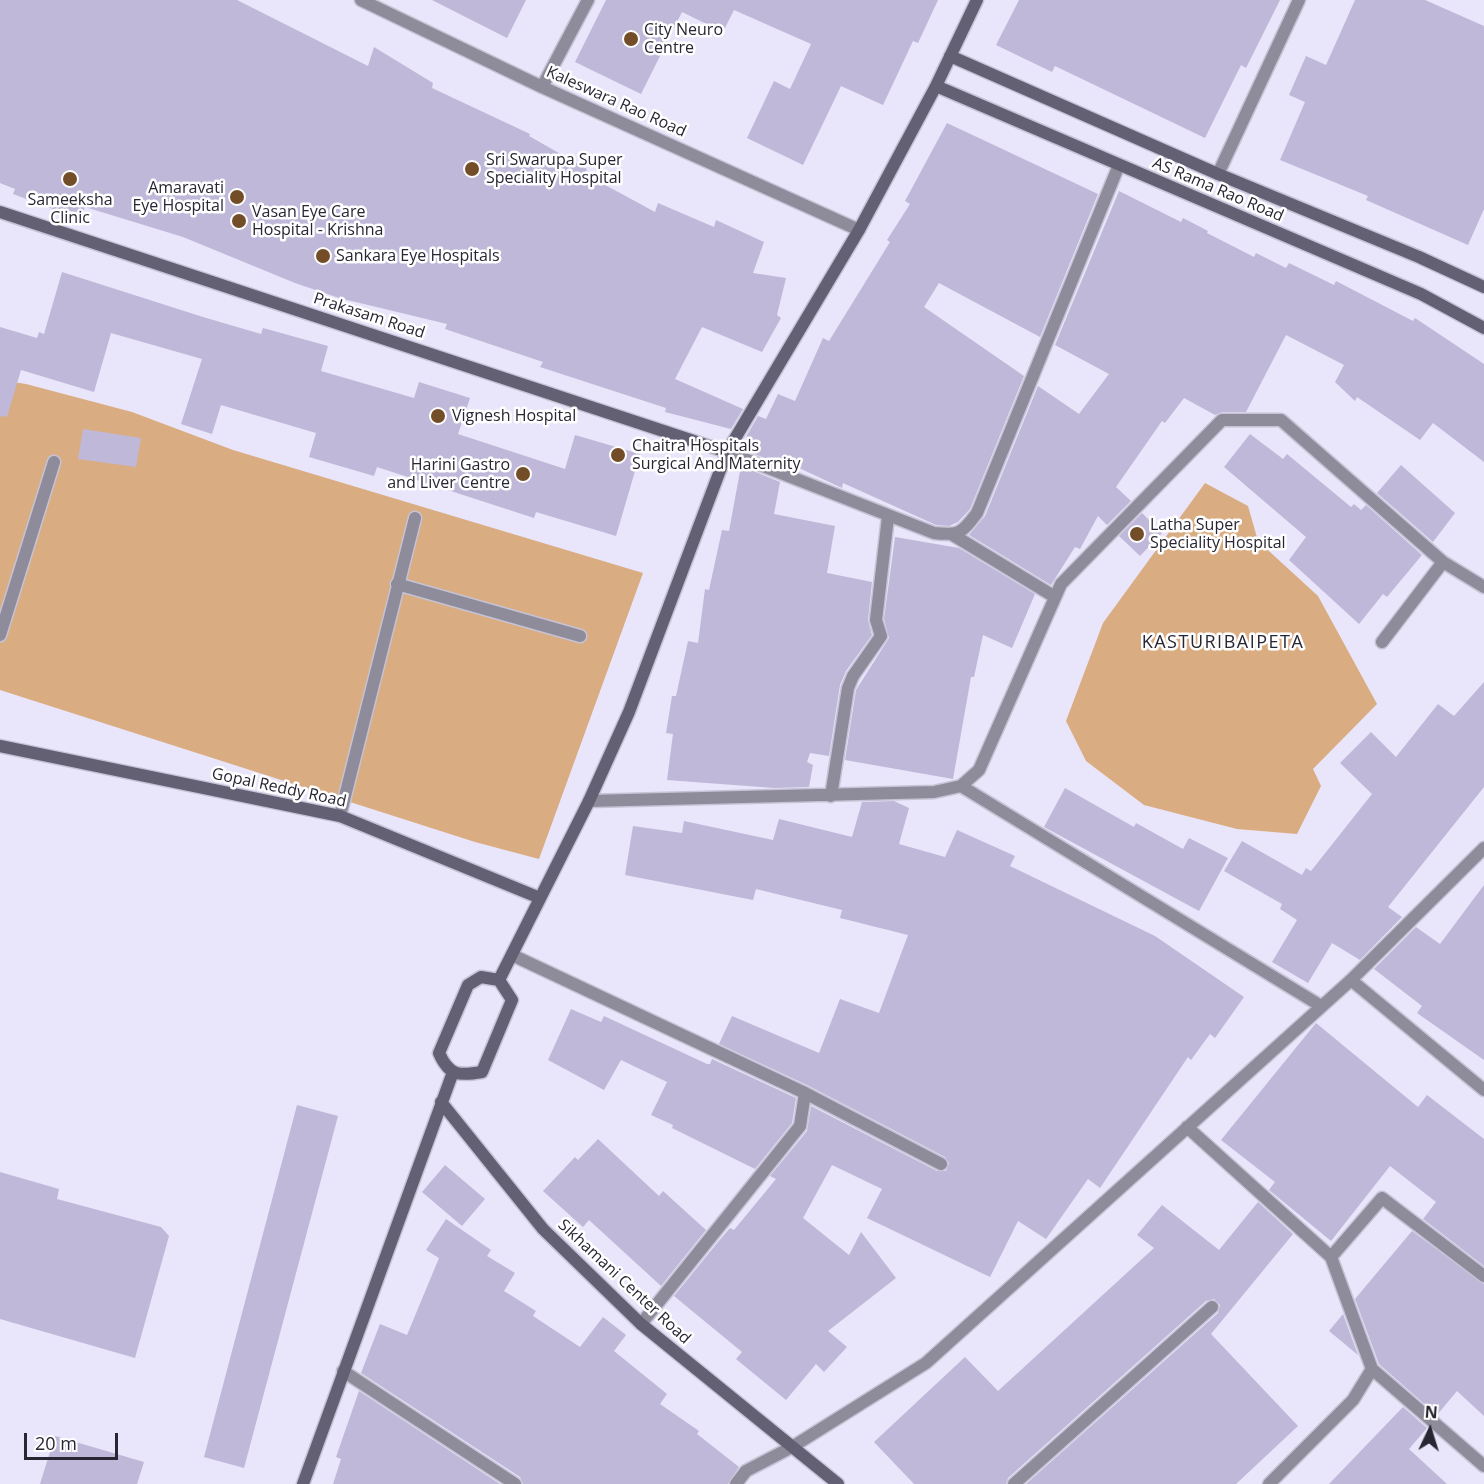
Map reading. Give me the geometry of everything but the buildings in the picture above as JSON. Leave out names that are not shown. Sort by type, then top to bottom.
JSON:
[{"type":"street","name":"Kaleswara Rao Road","points":[[361,0],[542,87],[859,230]]},
{"type":"street","points":[[542,87],[588,0]]},
{"type":"street","points":[[499,980],[590,801],[629,712],[727,452],[859,230],[936,86],[976,0]]},
{"type":"street","points":[[1218,174],[1299,0]]},
{"type":"street","name":"AS Rama Rao Road","points":[[950,56],[1218,174],[1483,284]]},
{"type":"street","name":"AS Rama Rao Road","points":[[936,86],[1421,294],[1484,328]]},
{"type":"street","points":[[953,535],[965,530],[977,513],[1119,165]]},
{"type":"street","name":"Prakasam Road","points":[[0,212],[727,452]]},
{"type":"street","points":[[590,801],[934,792],[961,786],[978,770],[1061,584],[1222,420],[1281,420],[1443,562],[1484,587]]},
{"type":"street","points":[[727,452],[888,517],[934,533],[953,535],[1055,597]]},
{"type":"street","points":[[0,635],[54,462]]},
{"type":"street","points":[[831,796],[848,688],[853,676],[881,636],[876,620],[888,517]]},
{"type":"street","points":[[340,816],[415,518]]},
{"type":"street","points":[[1382,642],[1443,562]]},
{"type":"street","points":[[397,584],[580,636]]},
{"type":"street","name":"Gopal Reddy Road","points":[[0,746],[340,816],[540,898]]},
{"type":"street","points":[[961,786],[1321,1006]]},
{"type":"street","points":[[736,1484],[746,1471],[792,1447],[926,1363],[1351,980],[1484,848]]},
{"type":"street","points":[[512,955],[805,1093],[941,1164]]},
{"type":"street","points":[[481,977],[499,980],[512,1000],[482,1072],[466,1075],[453,1072],[445,1067],[439,1053],[468,985],[481,977]]},
{"type":"street","points":[[1351,980],[1484,1090]]},
{"type":"street","points":[[303,1484],[453,1072]]},
{"type":"street","points":[[641,1324],[800,1126],[805,1093]]},
{"type":"street","name":"Sikhamani Center Road","points":[[441,1102],[543,1229],[641,1324],[838,1484]]},
{"type":"street","points":[[1187,1127],[1331,1257],[1372,1369],[1484,1466]]},
{"type":"street","points":[[1331,1257],[1382,1198],[1484,1276]]},
{"type":"street","points":[[1014,1484],[1212,1307]]},
{"type":"street","points":[[1269,1484],[1353,1400],[1372,1369]]},
{"type":"street","points":[[343,1371],[515,1484]]},
{"type":"shaded area","points":[[0,380],[26,384],[132,412],[233,450],[643,573],[539,859],[475,842],[0,690]]},
{"type":"shaded area","points":[[1205,483],[1248,506],[1258,541],[1318,596],[1377,704],[1313,769],[1321,786],[1297,834],[1237,829],[1144,805],[1086,761],[1066,721],[1103,623]]},
{"type":"place","name":"City Neuro Centre","points":[[631,39]]},
{"type":"place","name":"Sri Swarupa Super Speciality Hospital","points":[[472,169]]},
{"type":"place","name":"Sameeksha Clinic","points":[[70,179]]},
{"type":"place","name":"Amaravati Eye Hospital","points":[[237,197]]},
{"type":"place","name":"Vasan Eye Care Hospital - Krishna","points":[[239,221]]},
{"type":"place","name":"Sankara Eye Hospitals","points":[[323,256]]},
{"type":"place","name":"Vignesh Hospital","points":[[438,416]]},
{"type":"place","name":"Chaitra Hospitals Surgical And Maternity","points":[[618,455]]},
{"type":"place","name":"Harini Gastro and Liver Centre","points":[[523,474]]},
{"type":"place","name":"Latha Super Speciality Hospital","points":[[1137,534]]},
{"type":"district","name":"KASTURIBAIPETA","points":[[1223,643]]}]
